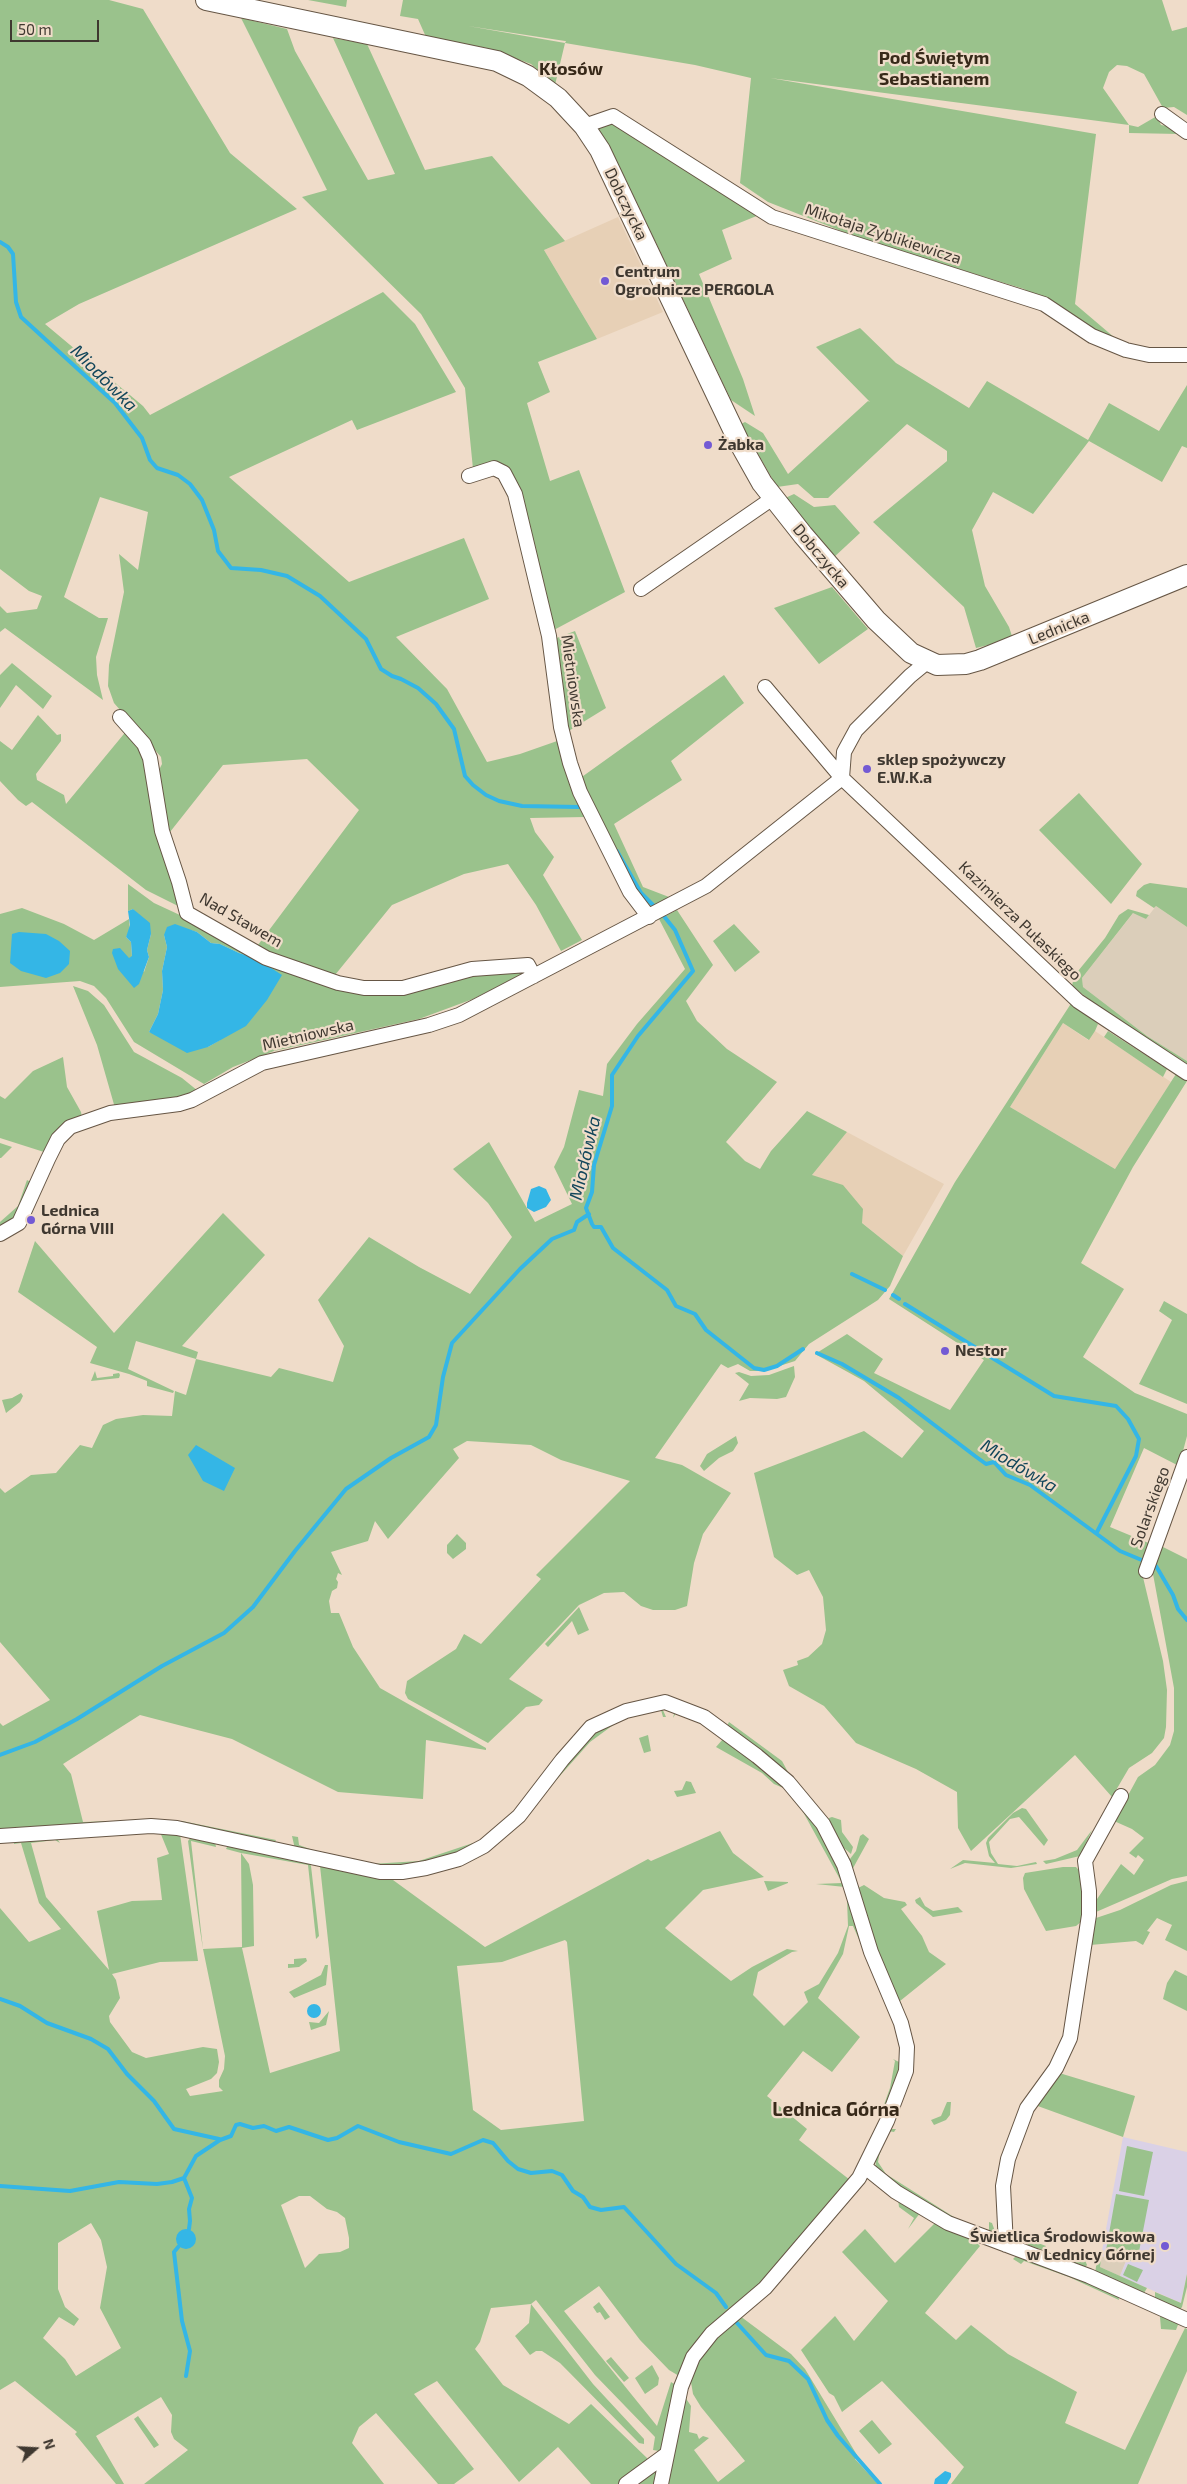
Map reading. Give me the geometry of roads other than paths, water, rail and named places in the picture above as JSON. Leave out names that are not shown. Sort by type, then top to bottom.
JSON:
[{"type":"main road","name":"Dobczycka","points":[[206,0],[497,61],[544,86],[584,126],[608,167],[745,455],[773,498],[894,639],[911,654],[927,662]]},
{"type":"main road","name":"Lednicka","points":[[927,662],[947,666],[980,660],[1187,575]]},
{"type":"street","points":[[1162,114],[1187,132]]},
{"type":"street","name":"Mikołaja Zyblikiewicza","points":[[584,126],[613,116],[772,217],[1044,304],[1092,336],[1126,350],[1149,355],[1187,355]]},
{"type":"street","name":"Mietniowska","points":[[469,476],[494,468],[504,473],[516,494],[549,636],[561,727],[570,763],[580,792],[630,892],[649,917]]},
{"type":"street","points":[[641,589],[773,498]]},
{"type":"street","points":[[842,778],[844,752],[856,730],[910,676],[927,662]]},
{"type":"street","name":"Kazimierza Pułaskiego","points":[[765,686],[842,778],[1078,1001],[1187,1073]]},
{"type":"street","name":"Nad Stawem","points":[[120,717],[144,744],[150,758],[162,831],[180,882],[187,913],[266,958],[338,982],[364,988],[402,988],[472,969],[528,965],[534,976]]},
{"type":"street","name":"Mietniowska","points":[[0,1234],[19,1223],[51,1152],[58,1139],[70,1127],[110,1113],[179,1104],[192,1100],[262,1063],[429,1025],[459,1015],[706,886],[842,778]]},
{"type":"street","name":"Solarskiego","points":[[1146,1571],[1187,1456]]},
{"type":"street","points":[[0,1836],[151,1826],[177,1828],[380,1872],[402,1872],[426,1868],[459,1859],[484,1846],[519,1816],[562,1760],[592,1727],[626,1711],[665,1702],[704,1717],[776,1770],[799,1792],[823,1824],[844,1865],[861,1925],[897,2012],[907,2047],[903,2083],[859,2178],[765,2288],[712,2332],[693,2357],[681,2387],[661,2484]]},
{"type":"street","points":[[1006,2245],[1003,2186],[1008,2159],[1026,2108],[1056,2068],[1070,2038],[1089,1915],[1089,1891],[1085,1861],[1121,1796]]},
{"type":"street","points":[[865,2167],[896,2192],[948,2223],[1089,2276],[1187,2320]]},
{"type":"street","points":[[626,2484],[666,2454]]},
{"type":"water","points":[[133,909],[150,923],[151,934],[147,950],[149,957],[139,984],[134,988],[118,969],[112,953],[113,949],[120,948],[129,958],[132,956],[131,942],[126,937],[130,925],[128,911]]},
{"type":"water","points":[[175,924],[197,932],[211,943],[220,944],[257,959],[282,975],[267,1000],[246,1026],[208,1047],[187,1053],[149,1032],[158,1014],[163,990],[162,971],[167,947],[164,935],[167,927]]},
{"type":"water","points":[[19,932],[46,934],[59,941],[70,951],[69,964],[60,973],[46,978],[21,971],[10,963],[12,934]]},
{"type":"water","points":[[539,1186],[546,1189],[551,1200],[546,1207],[534,1212],[527,1208],[527,1203],[531,1189]]},
{"type":"water","points":[[196,1445],[235,1468],[224,1491],[203,1481],[188,1455]]},
{"type":"water","points":[[311,2004],[317,2004],[321,2011],[317,2018],[311,2018],[307,2014],[307,2008]]},
{"type":"water","points":[[182,2229],[190,2229],[196,2235],[196,2243],[190,2249],[182,2249],[176,2243],[176,2235]]},
{"type":"water","points":[[945,2471],[951,2473],[947,2484],[934,2484],[935,2479]]},
{"type":"waterway","name":"Miodówka","points":[[0,242],[8,247],[13,254],[16,302],[21,317],[115,403],[142,438],[150,460],[157,468],[178,475],[190,484],[202,500],[214,530],[218,551],[231,568],[261,570],[287,576],[320,596],[366,639],[381,669],[418,688],[436,704],[454,729],[465,776],[486,795],[499,801],[522,806],[579,807]]},
{"type":"waterway","name":"Miodówka","points":[[617,851],[641,893],[656,908]]},
{"type":"waterway","name":"Miodówka","points":[[663,915],[675,930],[693,971],[638,1036],[612,1075],[612,1106],[594,1165],[592,1192],[586,1208],[594,1227],[601,1227],[613,1248],[667,1290],[676,1306],[695,1314],[706,1330],[754,1368],[764,1370],[777,1366],[803,1349]]},
{"type":"waterway","points":[[0,1755],[35,1742],[77,1719],[162,1666],[224,1633],[253,1607],[295,1551],[346,1489],[391,1458],[429,1437],[436,1425],[443,1377],[452,1343],[520,1269],[552,1239],[574,1230],[577,1222],[589,1214]]},
{"type":"waterway","points":[[852,1274],[885,1290]]},
{"type":"waterway","points":[[893,1295],[899,1299]]},
{"type":"waterway","points":[[905,1304],[1054,1396],[1116,1406],[1128,1419],[1139,1439],[1136,1456],[1097,1532]]},
{"type":"waterway","name":"Miodówka","points":[[817,1353],[842,1364],[899,1398],[986,1464],[994,1462],[1006,1475],[1030,1485],[1120,1551],[1156,1566],[1173,1595],[1178,1609],[1187,1620]]},
{"type":"waterway","points":[[0,1999],[20,2006],[47,2023],[91,2039],[108,2049],[127,2074],[154,2101],[174,2129],[219,2139]]},
{"type":"waterway","points":[[0,2186],[70,2191],[119,2182],[157,2184],[172,2182],[184,2178],[196,2156],[220,2140],[231,2136],[236,2125],[240,2124],[253,2128],[264,2126],[276,2131],[289,2127],[328,2140],[337,2138],[358,2126],[399,2142],[451,2154],[483,2140],[493,2143],[508,2161],[518,2169],[531,2173],[552,2171],[562,2175],[573,2191],[583,2197],[590,2207],[601,2210],[624,2207],[676,2264],[716,2293],[726,2307]]},
{"type":"waterway","points":[[184,2178],[192,2198],[189,2209],[189,2229]]},
{"type":"waterway","points":[[179,2246],[174,2252],[182,2321],[190,2351],[186,2376]]},
{"type":"waterway","points":[[737,2323],[766,2355],[789,2361],[808,2379],[827,2420],[838,2436],[880,2484]]},
{"type":"place","name":"Centrum Ogrodnicze PERGOLA","points":[[605,281]]},
{"type":"place","name":"Żabka","points":[[708,445]]},
{"type":"place","name":"sklep spożywczy E.W.K.a","points":[[867,769]]},
{"type":"place","name":"Lednica Górna VIII","points":[[31,1220]]},
{"type":"place","name":"Nestor","points":[[945,1351]]},
{"type":"place","name":"Świetlica Środowiskowa w Lednicy Górnej","points":[[1165,2246]]},
{"type":"district","name":"Pod Świętym Sebastianem","points":[[934,68]]},
{"type":"district","name":"Kłosów","points":[[571,69]]},
{"type":"district","name":"Lednica Górna","points":[[836,2110]]}]
